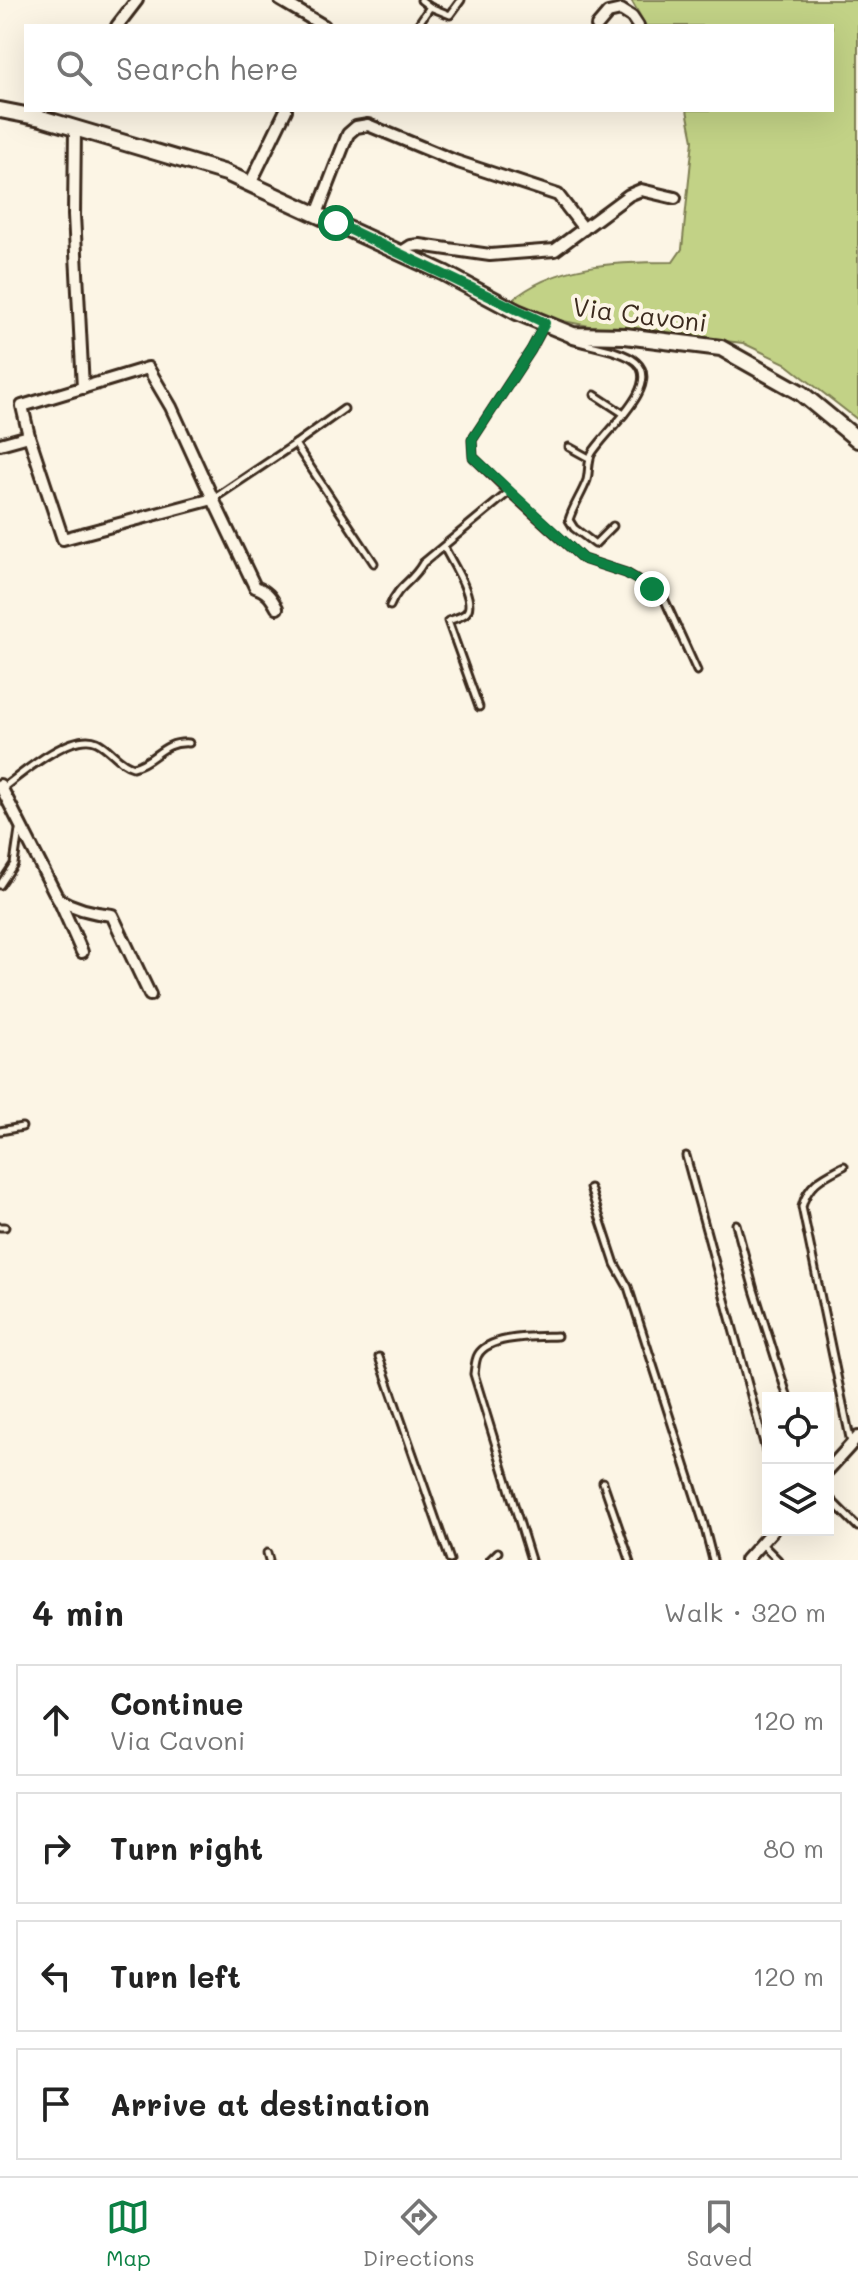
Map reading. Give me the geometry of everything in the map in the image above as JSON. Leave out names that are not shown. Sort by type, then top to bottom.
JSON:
[{"type":"street","points":[[119,24],[137,0]]},
{"type":"street","points":[[280,0],[296,4],[321,24]]},
{"type":"street","points":[[599,24],[608,13],[621,10],[637,24]]},
{"type":"street","name":"Via Cavoni","points":[[0,110],[44,114],[75,128],[226,173],[573,335],[625,336],[721,348],[801,393],[858,440]]},
{"type":"street","points":[[250,184],[285,112]]},
{"type":"street","points":[[317,214],[348,134],[356,127],[368,125],[455,161],[558,195],[584,229]]},
{"type":"street","points":[[75,128],[74,215],[83,388]]},
{"type":"street","points":[[400,253],[411,246],[420,245],[490,255],[543,252],[564,245],[629,195],[641,190],[675,198]]},
{"type":"street","points":[[213,499],[63,539],[22,406],[148,368],[171,407],[213,499],[247,574],[255,587],[270,596],[277,608]]},
{"type":"street","points":[[0,444],[29,436]]},
{"type":"street","points":[[1,787],[82,952]]},
{"type":"street","points":[[58,899],[94,914],[112,915],[150,995]]},
{"type":"street","points":[[833,1464],[854,1441]]},
{"type":"street","points":[[746,1560],[767,1536]]},
{"type":"lane","points":[[421,0],[450,15],[461,0]]},
{"type":"lane","points":[[418,24],[430,7]]},
{"type":"lane","points":[[613,526],[595,544],[574,528],[569,520],[586,483],[589,458],[643,385],[642,369],[625,355],[561,336],[548,325],[472,440],[473,457],[583,559],[626,573],[662,594],[697,671]]},
{"type":"lane","points":[[595,395],[624,414]]},
{"type":"lane","points":[[213,499],[344,409]]},
{"type":"lane","points":[[295,444],[374,563]]},
{"type":"lane","points":[[569,447],[589,458]]},
{"type":"lane","points":[[390,606],[397,589],[417,575],[423,563],[509,492]]},
{"type":"lane","points":[[444,547],[469,596],[465,614],[448,621],[479,707]]},
{"type":"lane","points":[[1,787],[80,739],[96,741],[118,760],[133,767],[140,766],[176,742],[189,743]]},
{"type":"lane","points":[[0,885],[14,864],[20,825]]},
{"type":"lane","points":[[0,1131],[22,1127]]},
{"type":"lane","points":[[686,1156],[762,1436]]},
{"type":"lane","points":[[844,1166],[812,1184],[805,1194],[802,1207],[854,1441]]},
{"type":"lane","points":[[590,1188],[615,1264],[628,1287],[713,1560]]},
{"type":"lane","points":[[736,1224],[786,1392]]},
{"type":"lane","points":[[531,1560],[474,1374],[476,1357],[484,1346],[503,1340],[557,1336]]},
{"type":"lane","points":[[379,1357],[450,1560]]},
{"type":"lane","points":[[603,1482],[630,1560]]},
{"type":"lane","points":[[834,1503],[858,1527]]},
{"type":"lane","points":[[761,1543],[778,1560]]},
{"type":"lane","points":[[490,1560],[498,1552]]},
{"type":"lane","points":[[267,1553],[269,1560]]},
{"type":"green space","points":[[631,0],[858,0],[858,420],[785,363],[743,343],[589,326],[553,319],[510,302],[547,279],[587,267],[673,262],[682,249],[693,140],[687,112],[834,112],[834,24],[645,24]]},
{"type":"route","points":[[336,223],[545,323],[531,350],[472,440],[473,457],[583,559],[626,573],[652,589]]}]
